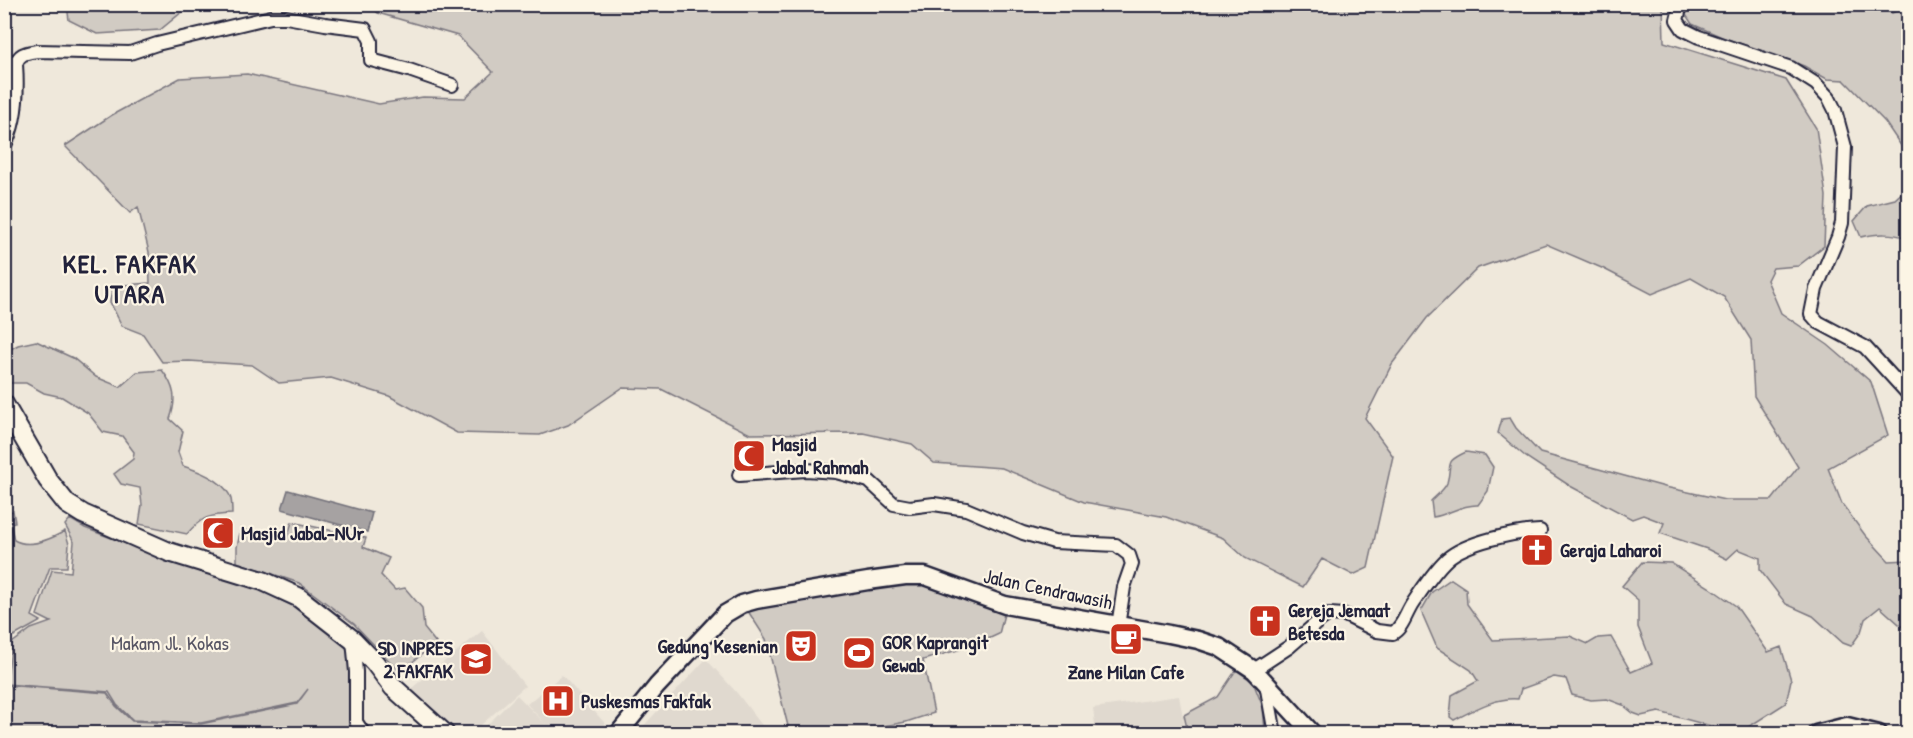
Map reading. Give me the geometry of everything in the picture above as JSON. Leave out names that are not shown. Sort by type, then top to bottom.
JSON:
[{"type":"main road","points":[[4,404],[53,488],[73,509],[169,552],[263,581],[298,597],[353,640],[375,663],[393,687],[445,734]]},
{"type":"main road","name":"Jalan Cendrawasih","points":[[618,734],[657,686],[725,614],[742,604],[868,581],[919,576],[939,580],[1005,605],[1198,640],[1224,650],[1254,670],[1313,734]]},
{"type":"main road","points":[[1816,734],[1847,726],[1879,734]]},
{"type":"street","points":[[1681,4],[1677,20],[1683,29],[1791,68],[1816,84],[1829,98],[1835,110],[1845,147],[1843,206],[1838,237],[1816,289],[1811,314],[1818,322],[1865,347],[1908,394]]},
{"type":"street","points":[[4,147],[12,130],[15,110],[16,64],[19,57],[24,54],[54,51],[130,53],[157,44],[271,17],[279,16],[364,28],[370,40],[371,60],[452,85]]},
{"type":"street","points":[[4,57],[16,64]]},
{"type":"street","points":[[739,475],[806,470],[836,472],[869,481],[894,504],[913,507],[934,504],[966,509],[1023,533],[1054,542],[1116,545],[1129,555],[1132,564],[1124,587],[1118,626]]},
{"type":"street","points":[[1254,670],[1289,647],[1329,614],[1345,615],[1377,631],[1393,633],[1400,628],[1418,596],[1449,557],[1459,551],[1507,535],[1540,531]]},
{"type":"street","points":[[353,640],[356,672],[356,722],[364,734]]},
{"type":"street","points":[[1266,684],[1275,734]]},
{"type":"shaded area","points":[[288,490],[372,513],[367,532],[282,509]]},
{"type":"shaded area","name":"SD INPRES 2 FAKFAK","points":[[482,631],[525,686],[472,733],[456,733],[407,692]]},
{"type":"shaded area","points":[[706,659],[737,693],[768,733],[636,734]]},
{"type":"shaded area","name":"Puskesmas Fakfak","points":[[562,675],[610,729],[607,733],[479,733],[517,695],[548,727],[527,704]]},
{"type":"shaded area","points":[[1179,696],[1186,733],[1096,733],[1093,708]]},
{"type":"green space","points":[[67,4],[195,5],[182,12],[160,30],[97,34],[69,20]]},
{"type":"green space","points":[[1691,4],[1885,4],[1892,13],[1908,5],[1908,170],[1906,153],[1885,122],[1844,80],[1827,79],[1804,66],[1692,24],[1686,15]]},
{"type":"green space","points":[[369,5],[1663,5],[1664,42],[1786,80],[1816,128],[1826,196],[1824,246],[1798,266],[1773,268],[1767,280],[1781,313],[1828,345],[1871,382],[1888,435],[1828,468],[1842,504],[1865,535],[1889,561],[1908,560],[1908,632],[1880,607],[1865,619],[1861,632],[1851,646],[1843,643],[1813,616],[1786,604],[1760,570],[1760,558],[1738,549],[1727,559],[1707,549],[1660,533],[1664,523],[1643,515],[1632,519],[1570,486],[1526,457],[1498,433],[1502,419],[1510,418],[1516,428],[1540,453],[1665,487],[1725,500],[1772,500],[1798,467],[1754,396],[1751,340],[1724,297],[1691,278],[1652,294],[1604,269],[1546,244],[1478,268],[1427,318],[1392,364],[1365,418],[1393,456],[1368,568],[1353,575],[1322,559],[1303,587],[1245,558],[1223,538],[1166,517],[1084,502],[1002,468],[934,463],[912,444],[863,433],[750,434],[661,389],[622,388],[568,425],[540,435],[457,433],[389,396],[331,378],[279,383],[252,365],[189,361],[162,362],[143,334],[122,326],[110,302],[112,286],[150,283],[149,252],[138,207],[130,213],[65,146],[112,115],[180,78],[247,74],[379,104],[423,97],[465,98],[493,72],[458,36],[378,13]]},
{"type":"green space","points":[[1908,187],[1908,238],[1885,234],[1861,237],[1854,221],[1867,206],[1895,199]]},
{"type":"green space","points":[[36,341],[73,358],[96,377],[120,387],[137,372],[162,370],[174,393],[174,405],[170,419],[183,431],[178,452],[183,466],[204,474],[224,487],[231,499],[232,514],[207,518],[197,523],[187,534],[139,524],[142,505],[140,488],[121,484],[114,474],[133,459],[134,452],[122,436],[103,432],[88,413],[62,397],[44,393],[26,383],[5,383],[5,352],[18,345]]},
{"type":"green space","points":[[1466,452],[1485,455],[1493,467],[1488,491],[1478,505],[1466,506],[1433,517],[1431,501],[1446,485],[1451,461]]},
{"type":"green space","points":[[13,511],[15,522],[10,523],[14,540],[26,544],[33,543],[47,540],[65,531],[69,544],[67,567],[50,567],[32,616],[41,621],[14,636],[4,624],[5,513]]},
{"type":"green space","name":"Makam Jl. Kokas","points":[[70,519],[85,528],[180,564],[260,590],[299,609],[348,645],[350,697],[357,733],[5,733],[4,685],[107,693],[116,706],[132,721],[201,724],[297,704],[308,689],[297,703],[201,723],[133,720],[117,705],[109,692],[6,684],[12,643],[31,629],[51,622],[37,615],[52,570],[71,572],[74,542],[65,525]]},
{"type":"green space","points":[[292,522],[366,538],[363,547],[389,558],[381,575],[395,590],[405,588],[422,608],[424,628],[436,643],[400,672],[354,624],[299,583],[237,562],[241,528],[265,539],[286,541]]},
{"type":"green space","points":[[1642,562],[1671,563],[1736,606],[1768,652],[1781,647],[1791,680],[1786,703],[1739,733],[1727,733],[1722,729],[1659,712],[1641,716],[1607,699],[1591,700],[1572,695],[1566,679],[1554,677],[1521,689],[1518,699],[1493,702],[1454,720],[1450,717],[1452,695],[1478,681],[1471,670],[1437,648],[1421,611],[1432,592],[1451,579],[1466,589],[1467,604],[1493,640],[1570,636],[1588,644],[1598,638],[1611,637],[1631,672],[1652,663],[1638,627],[1638,600],[1622,586]]},
{"type":"green space","name":"GOR Kaprangit Gewab","points":[[926,581],[933,588],[1004,614],[999,634],[975,645],[923,660],[934,713],[906,722],[846,733],[790,734],[766,639],[746,608]]},
{"type":"green space","points":[[1236,670],[1253,682],[1263,707],[1265,731],[1260,734],[1188,733],[1184,715],[1218,697]]},
{"type":"place","name":"Masjid Jabal Rahmah","points":[[749,456]]},
{"type":"place","name":"Masjid Jabal-NUr","points":[[218,533]]},
{"type":"place","name":"Geraja Laharoi","points":[[1537,550]]},
{"type":"place","name":"Gereja Jemaat Betesda","points":[[1265,621]]},
{"type":"place","name":"Zane Milan Cafe","points":[[1126,639]]},
{"type":"place","name":"Gedung Kesenian","points":[[801,646]]},
{"type":"place","name":"GOR Kaprangit Gewab","points":[[859,653]]},
{"type":"place","name":"SD INPRES 2 FAKFAK","points":[[476,659]]},
{"type":"place","name":"Puskesmas Fakfak","points":[[558,701]]},
{"type":"district","name":"KEL. FAKFAK UTARA","points":[[130,279]]}]
